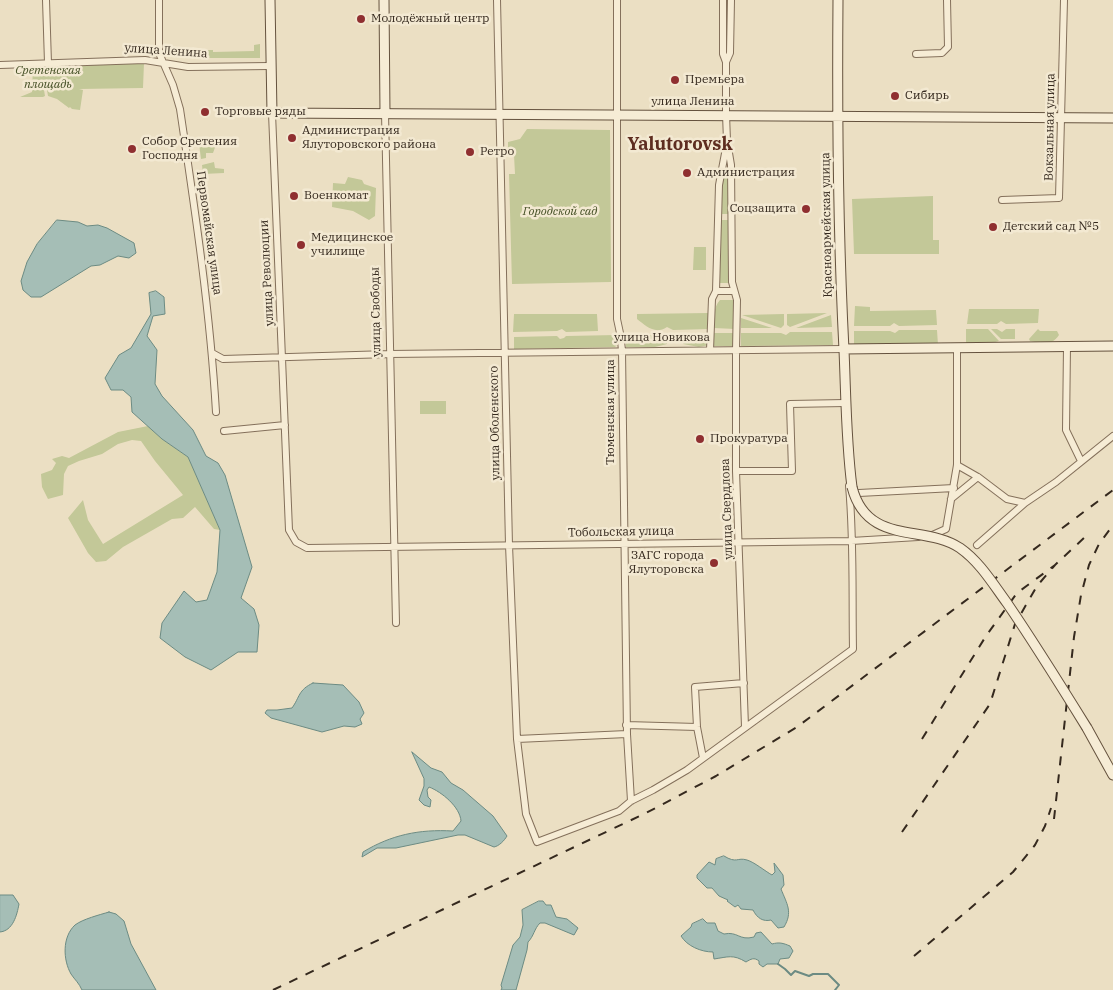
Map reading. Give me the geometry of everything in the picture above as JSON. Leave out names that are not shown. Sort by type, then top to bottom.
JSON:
[{"type":"main road","name":"улица Революции","points":[[270,0],[272,113]]},
{"type":"main road","name":"улица Свободы","points":[[384,0],[385,113]]},
{"type":"main road","name":"Красноармейская улица","points":[[838,0],[837,116],[845,403],[848,449],[858,503],[872,520],[886,528],[937,538],[956,545],[970,555],[986,573],[1048,664],[1113,775]]},
{"type":"main road","name":"улица Ленина","points":[[272,113],[726,114],[1113,118]]},
{"type":"main road","name":"улица Новикова","points":[[844,349],[1113,346]]},
{"type":"street","points":[[46,0],[48,63]]},
{"type":"street","name":"Первомайская улица","points":[[159,0],[159,53],[180,110],[203,271],[216,412]]},
{"type":"street","name":"улица Оболенского","points":[[497,0],[509,545],[517,740],[526,814],[537,842],[620,811],[631,800]]},
{"type":"street","name":"Тюменская улица","points":[[617,0],[617,319],[622,350],[626,734],[631,800]]},
{"type":"street","name":"улица Свердлова","points":[[723,0],[723,54],[726,62],[727,141],[731,165],[732,282],[737,300],[736,472],[745,727]]},
{"type":"street","name":"улица Свердлова","points":[[726,62],[730,53],[731,0]]},
{"type":"street","points":[[916,54],[942,53],[948,47],[947,0]]},
{"type":"street","name":"Вокзальная улица","points":[[1002,200],[1059,198],[1064,0]]},
{"type":"street","points":[[723,17],[731,16]]},
{"type":"street","name":"улица Ленина","points":[[0,65],[145,60],[188,68],[270,66]]},
{"type":"street","name":"улица Революции","points":[[272,113],[289,530],[296,542]]},
{"type":"street","name":"улица Свободы","points":[[385,113],[396,623]]},
{"type":"street","name":"улица Свердлова","points":[[710,350],[712,299],[716,291],[719,185],[727,141]]},
{"type":"street","points":[[718,216],[732,217]]},
{"type":"street","points":[[716,291],[734,292]]},
{"type":"street","points":[[1067,346],[1066,430],[1080,461]]},
{"type":"street","points":[[951,499],[957,465],[957,348]]},
{"type":"street","name":"улица Новикова","points":[[212,353],[223,359],[283,356],[622,350],[844,349]]},
{"type":"street","points":[[736,472],[792,471],[790,404],[845,403]]},
{"type":"street","points":[[224,431],[285,426]]},
{"type":"street","points":[[977,545],[1025,503],[1056,482],[1113,436]]},
{"type":"street","name":"Красноармейская улица","points":[[745,727],[853,649],[852,516],[848,449]]},
{"type":"street","points":[[957,465],[978,477],[1007,499],[1025,503]]},
{"type":"street","points":[[951,499],[978,477]]},
{"type":"street","points":[[855,490],[954,488]]},
{"type":"street","name":"Тобольская улица","points":[[296,542],[306,548],[394,548],[851,541],[928,537],[946,529],[951,499]]},
{"type":"street","points":[[703,758],[697,727],[695,687],[744,683]]},
{"type":"street","points":[[626,725],[697,727]]},
{"type":"street","points":[[631,800],[670,780],[745,727]]},
{"type":"street","points":[[517,740],[626,734]]},
{"type":"green space","points":[[260,44],[260,58],[200,58],[195,50],[213,50],[213,52],[254,51],[254,45]]},
{"type":"green space","name":"Сретенская площадь","points":[[144,63],[143,88],[79,89],[83,90],[80,110],[69,108],[57,99],[48,96],[47,90],[44,90],[45,96],[43,97],[20,97],[32,92],[33,66]]},
{"type":"green space","name":"Городской сад","points":[[527,129],[610,130],[611,282],[512,284],[509,174],[515,174],[514,155],[508,154],[508,142],[520,139]]},
{"type":"green space","points":[[217,142],[213,153],[206,153],[206,158],[201,159],[199,143]]},
{"type":"green space","points":[[214,162],[215,168],[224,169],[224,173],[203,174],[202,165]]},
{"type":"green space","points":[[723,175],[729,175],[730,214],[721,214]]},
{"type":"green space","points":[[348,177],[362,180],[364,184],[376,188],[375,216],[369,220],[353,211],[332,207],[333,183],[345,184]]},
{"type":"green space","points":[[933,196],[933,240],[939,240],[939,254],[854,254],[852,199]]},
{"type":"green space","points":[[720,220],[730,220],[729,283],[719,283]]},
{"type":"green space","points":[[694,247],[706,247],[706,270],[693,270]]},
{"type":"green space","points":[[720,300],[734,300],[735,329],[714,328],[715,310]]},
{"type":"green space","points":[[855,306],[870,307],[870,311],[936,310],[937,325],[899,326],[894,323],[890,326],[854,326]]},
{"type":"green space","points":[[969,309],[1039,309],[1038,323],[1006,324],[1001,321],[997,324],[967,324]]},
{"type":"green space","points":[[709,313],[709,329],[673,330],[667,327],[655,330],[647,327],[637,319],[637,314]]},
{"type":"green space","points":[[827,313],[790,327],[787,325],[787,314]]},
{"type":"green space","points":[[514,314],[597,314],[598,331],[566,332],[562,329],[557,331],[513,332]]},
{"type":"green space","points":[[784,314],[784,325],[781,328],[742,315]]},
{"type":"green space","points":[[831,315],[832,327],[796,328]]},
{"type":"green space","points":[[741,318],[772,328],[741,328]]},
{"type":"green space","points":[[966,329],[988,329],[999,341],[987,344],[966,344]]},
{"type":"green space","points":[[991,329],[997,329],[1002,332],[1006,329],[1015,329],[1015,339],[1001,339]]},
{"type":"green space","points":[[1038,329],[1040,331],[1057,331],[1059,335],[1049,343],[1030,341],[1029,339]]},
{"type":"green space","points":[[899,330],[937,330],[938,345],[854,346],[854,331],[890,331],[895,333]]},
{"type":"green space","points":[[790,332],[832,332],[833,345],[741,346],[741,333],[781,333],[786,335]]},
{"type":"green space","points":[[713,333],[735,333],[734,346],[714,346]]},
{"type":"green space","points":[[695,334],[709,334],[709,345],[699,347],[683,344],[683,342]]},
{"type":"green space","points":[[617,335],[617,345],[615,347],[514,349],[514,337],[557,336],[560,339],[566,336]]},
{"type":"green space","points":[[626,335],[656,335],[667,342],[667,344],[655,347],[626,347]]},
{"type":"green space","points":[[420,401],[446,401],[446,414],[420,414]]},
{"type":"green space","points":[[148,426],[162,439],[188,457],[220,530],[214,529],[195,507],[183,518],[172,519],[123,547],[106,561],[96,562],[88,553],[68,518],[83,500],[88,520],[103,544],[183,495],[141,441],[132,440],[118,444],[102,454],[68,466],[64,474],[63,495],[48,499],[42,487],[41,474],[52,470],[56,463],[52,459],[62,456],[69,458],[118,432]]},
{"type":"water","points":[[57,220],[78,222],[87,226],[98,225],[107,228],[134,243],[136,253],[129,258],[118,256],[100,265],[91,266],[41,297],[31,297],[23,290],[21,281],[27,262],[37,244]]},
{"type":"water","points":[[156,291],[164,297],[165,314],[153,316],[147,336],[157,350],[155,384],[162,396],[193,430],[206,456],[218,463],[225,475],[252,567],[241,598],[254,609],[259,625],[257,652],[238,652],[211,670],[185,657],[160,638],[162,623],[184,591],[196,602],[207,600],[217,572],[220,530],[188,457],[162,439],[132,412],[131,397],[123,390],[111,390],[105,378],[119,355],[131,348],[151,314],[149,293]]},
{"type":"water","points":[[313,683],[343,685],[359,702],[364,713],[360,719],[362,724],[355,727],[344,726],[322,732],[271,718],[265,713],[267,710],[292,708],[302,691]]},
{"type":"water","points":[[412,752],[431,768],[442,772],[451,783],[463,790],[493,816],[507,836],[498,846],[494,847],[465,835],[458,835],[396,848],[377,848],[362,857],[363,852],[395,837],[417,832],[453,831],[461,821],[454,805],[434,789],[429,787],[427,790],[428,797],[431,800],[430,807],[424,805],[419,800],[424,786],[424,779]]},
{"type":"water","points":[[724,856],[732,860],[744,859],[750,861],[772,875],[775,872],[774,863],[783,875],[784,885],[781,889],[789,912],[784,927],[778,928],[771,920],[760,919],[753,910],[741,909],[738,905],[735,907],[728,900],[719,896],[712,888],[707,888],[697,878],[697,875],[709,862],[715,865],[716,859]]},
{"type":"water","points":[[0,895],[13,895],[19,904],[16,917],[11,926],[0,932]]},
{"type":"water","points":[[539,901],[543,901],[546,905],[551,905],[556,917],[567,919],[578,928],[574,935],[545,923],[540,923],[528,942],[516,990],[501,990],[513,945],[520,937],[523,925],[522,910]]},
{"type":"water","points":[[109,912],[116,914],[124,921],[131,944],[156,990],[82,990],[71,974],[66,962],[65,949],[71,930],[82,921]]},
{"type":"water","points":[[703,919],[707,923],[715,923],[718,931],[724,934],[729,933],[749,938],[761,932],[772,944],[785,944],[790,946],[793,951],[789,958],[780,959],[778,964],[767,964],[763,967],[759,964],[759,961],[754,959],[746,962],[734,957],[714,959],[713,952],[695,948],[681,936],[692,924]]},
{"type":"waterway","points":[[778,964],[791,975],[795,971],[809,976],[813,974],[828,974],[839,985],[835,990]]},
{"type":"railway","points":[[273,990],[646,813],[716,776],[797,727],[1113,490]]},
{"type":"railway","points":[[1054,819],[1074,637],[1081,595],[1089,565],[1099,544],[1113,525]]},
{"type":"railway","points":[[922,739],[986,636],[1017,593],[1055,565],[1085,537]]},
{"type":"railway","points":[[902,832],[990,704],[1015,624],[1037,586],[1055,565]]},
{"type":"railway","points":[[914,956],[1013,872],[1035,845],[1045,826],[1051,808]]},
{"type":"place","name":"Молодёжный центр","points":[[361,19]]},
{"type":"place","name":"Премьера","points":[[675,80]]},
{"type":"place","name":"Сибирь","points":[[895,96]]},
{"type":"place","name":"Торговые ряды","points":[[205,112]]},
{"type":"place","name":"Администрация Ялуторовского района","points":[[292,138]]},
{"type":"place","name":"Собор Сретения Господня","points":[[132,149]]},
{"type":"place","name":"Ретро","points":[[470,152]]},
{"type":"place","name":"Администрация","points":[[687,173]]},
{"type":"place","name":"Военкомат","points":[[294,196]]},
{"type":"place","name":"Соцзащита","points":[[806,209]]},
{"type":"place","name":"Детский сад №5","points":[[993,227]]},
{"type":"place","name":"Медицинское училище","points":[[301,245]]},
{"type":"place","name":"Прокуратура","points":[[700,439]]},
{"type":"place","name":"ЗАГС города Ялуторовска","points":[[714,563]]},
{"type":"district","name":"Yalutorovsk","points":[[680,145]]}]
